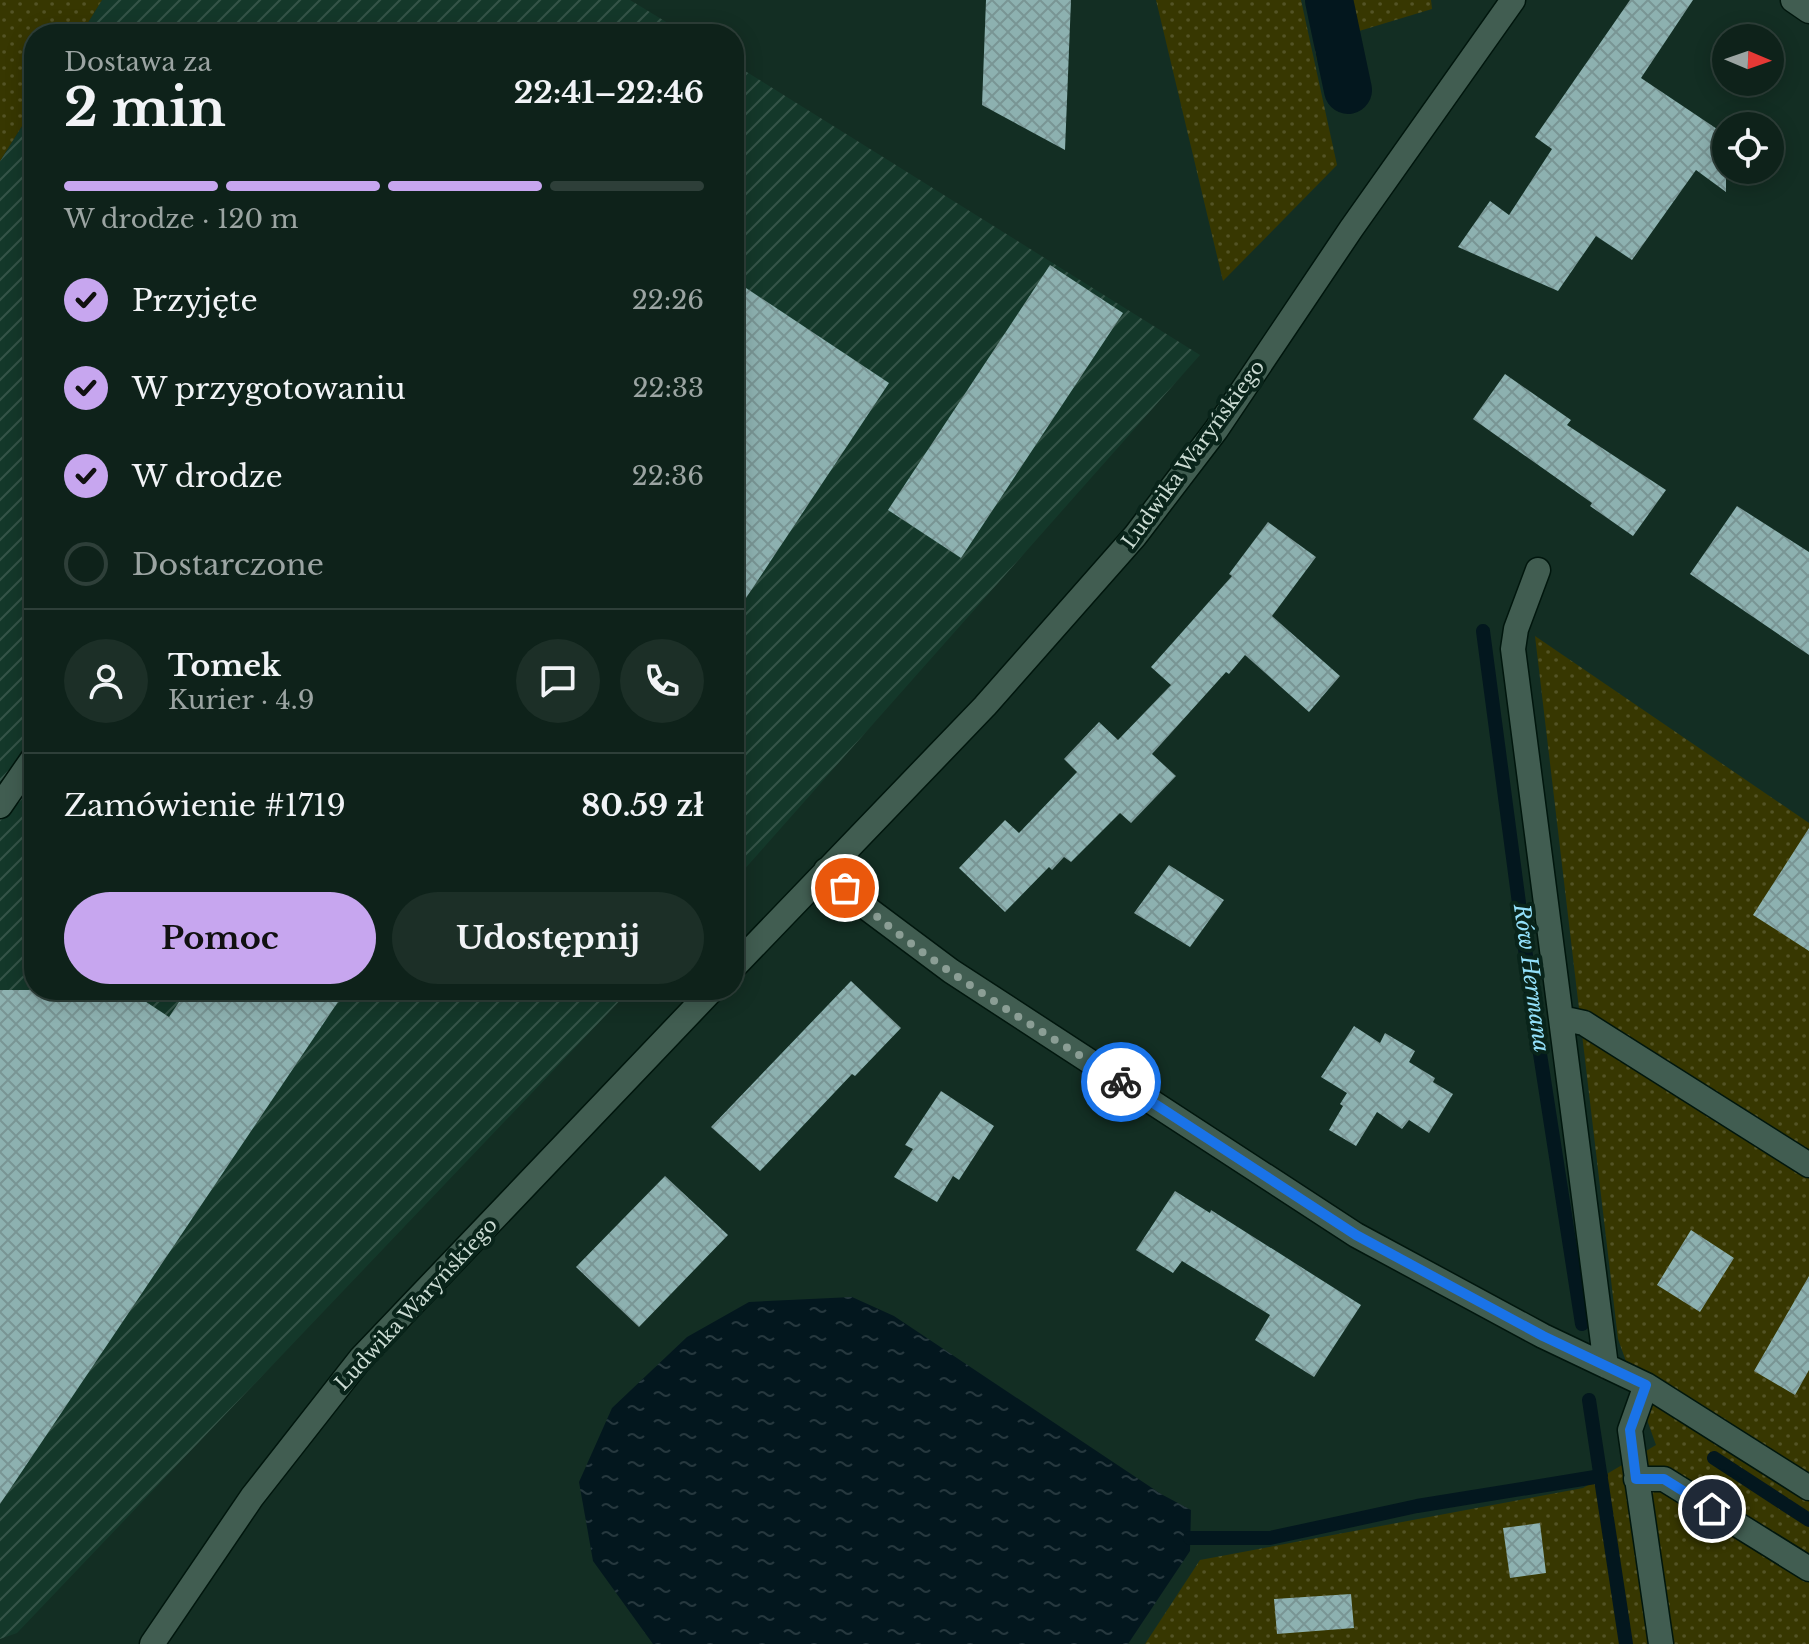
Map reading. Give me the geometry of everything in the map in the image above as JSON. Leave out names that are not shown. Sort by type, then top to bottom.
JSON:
[{"type":"street","name":"Ludwika Waryńskiego","points":[[744,951],[985,706],[1135,536],[1216,430],[1351,229],[1513,0]]},
{"type":"street","points":[[1793,0],[1809,11]]},
{"type":"street","points":[[1538,570],[1516,629],[1513,649],[1606,1366]]},
{"type":"street","points":[[0,806],[24,771]]},
{"type":"street","points":[[826,870],[864,906],[951,971],[1356,1235],[1543,1336],[1646,1385],[1809,1488]]},
{"type":"street","name":"Ludwika Waryńskiego","points":[[152,1644],[252,1497],[361,1358],[702,1000]]},
{"type":"street","points":[[1561,1018],[1584,1023],[1809,1165]]},
{"type":"street","points":[[1646,1385],[1630,1430],[1661,1644]]},
{"type":"street","points":[[1636,1479],[1664,1479],[1809,1569]]},
{"type":"shaded area","points":[[0,0],[102,0],[87,24],[24,24],[24,123],[0,161]]},
{"type":"shaded area","points":[[102,0],[630,0],[670,24],[87,24]]},
{"type":"shaded area","points":[[1156,0],[1301,0],[1337,165],[1223,281]]},
{"type":"shaded area","points":[[1307,0],[1431,0],[1432,9],[1336,38],[1317,61]]},
{"type":"shaded area","points":[[744,70],[1200,355],[744,870]]},
{"type":"shaded area","points":[[24,124],[24,1000],[620,1000],[17,1633],[0,1639],[0,161]]},
{"type":"shaded area","points":[[1535,636],[1809,823],[1809,1644],[1145,1644],[1200,1560],[1583,1488],[1656,1445],[1618,1339]]},
{"type":"water","points":[[852,1297],[894,1316],[1161,1494],[1191,1510],[1190,1551],[1128,1644],[653,1644],[593,1561],[579,1482],[612,1408],[687,1337],[749,1302]]},
{"type":"building","points":[[986,0],[1071,0],[1065,150],[982,105]]},
{"type":"building","points":[[1630,0],[1693,0],[1641,78],[1712,126],[1712,182],[1696,170],[1632,260],[1596,236],[1558,291],[1458,247],[1490,201],[1509,215],[1552,149],[1535,137]]},
{"type":"building","points":[[1715,184],[1726,184],[1726,192]]},
{"type":"building","points":[[1050,265],[1123,313],[961,558],[888,510]]},
{"type":"building","points":[[744,287],[889,383],[744,601]]},
{"type":"building","points":[[1505,374],[1571,420],[1567,425],[1666,490],[1633,536],[1590,506],[1592,503],[1473,419]]},
{"type":"building","points":[[1737,506],[1809,552],[1809,655],[1690,574]]},
{"type":"building","points":[[1268,522],[1316,557],[1272,616],[1340,676],[1309,712],[1245,655],[1152,754],[1176,776],[1131,823],[1120,813],[1071,862],[1064,857],[1052,870],[1049,867],[1005,912],[959,868],[1005,820],[1019,833],[1077,772],[1064,759],[1099,722],[1118,740],[1171,685],[1151,667],[1232,576],[1229,574]]},
{"type":"building","points":[[1809,828],[1809,951],[1753,915]]},
{"type":"building","points":[[1169,865],[1224,900],[1190,947],[1134,913]]},
{"type":"building","points":[[851,981],[901,1028],[855,1076],[852,1074],[760,1171],[711,1127]]},
{"type":"building","points":[[0,990],[24,990],[24,1000],[143,1000],[169,1017],[180,1000],[339,1000],[0,1504]]},
{"type":"building","points":[[1354,1026],[1380,1043],[1385,1033],[1415,1051],[1409,1062],[1453,1094],[1429,1133],[1409,1120],[1402,1129],[1377,1112],[1356,1146],[1329,1130],[1347,1093],[1321,1077]]},
{"type":"building","points":[[941,1091],[994,1126],[959,1180],[953,1176],[937,1202],[894,1177],[913,1149],[905,1145]]},
{"type":"building","points":[[665,1176],[728,1235],[639,1327],[576,1267]]},
{"type":"building","points":[[1175,1191],[1210,1213],[1211,1210],[1361,1305],[1314,1377],[1255,1340],[1270,1315],[1182,1261],[1173,1273],[1136,1250]]},
{"type":"building","points":[[1691,1230],[1734,1258],[1700,1312],[1657,1285]]},
{"type":"building","points":[[1809,1276],[1809,1370],[1795,1395],[1754,1371]]},
{"type":"building","points":[[1540,1523],[1546,1573],[1510,1578],[1503,1528]]},
{"type":"building","points":[[1351,1594],[1354,1628],[1277,1634],[1274,1599]]},
{"type":"waterway","name":"Rów Hermana","points":[[1329,0],[1348,90]]},
{"type":"waterway","name":"Rów Hermana","points":[[1483,631],[1533,1009],[1582,1324]]},
{"type":"waterway","name":"Rów Hermana","points":[[1589,1400],[1626,1644]]},
{"type":"waterway","points":[[1714,1458],[1809,1520]]},
{"type":"waterway","points":[[1190,1538],[1270,1538],[1417,1506],[1601,1476]]},
{"type":"way so far","points":[[845,888],[864,906],[951,971],[1121,1082]]},
{"type":"route","points":[[1121,1082],[1356,1235],[1543,1336],[1646,1385],[1630,1430],[1636,1479],[1664,1479],[1712,1509]]}]
